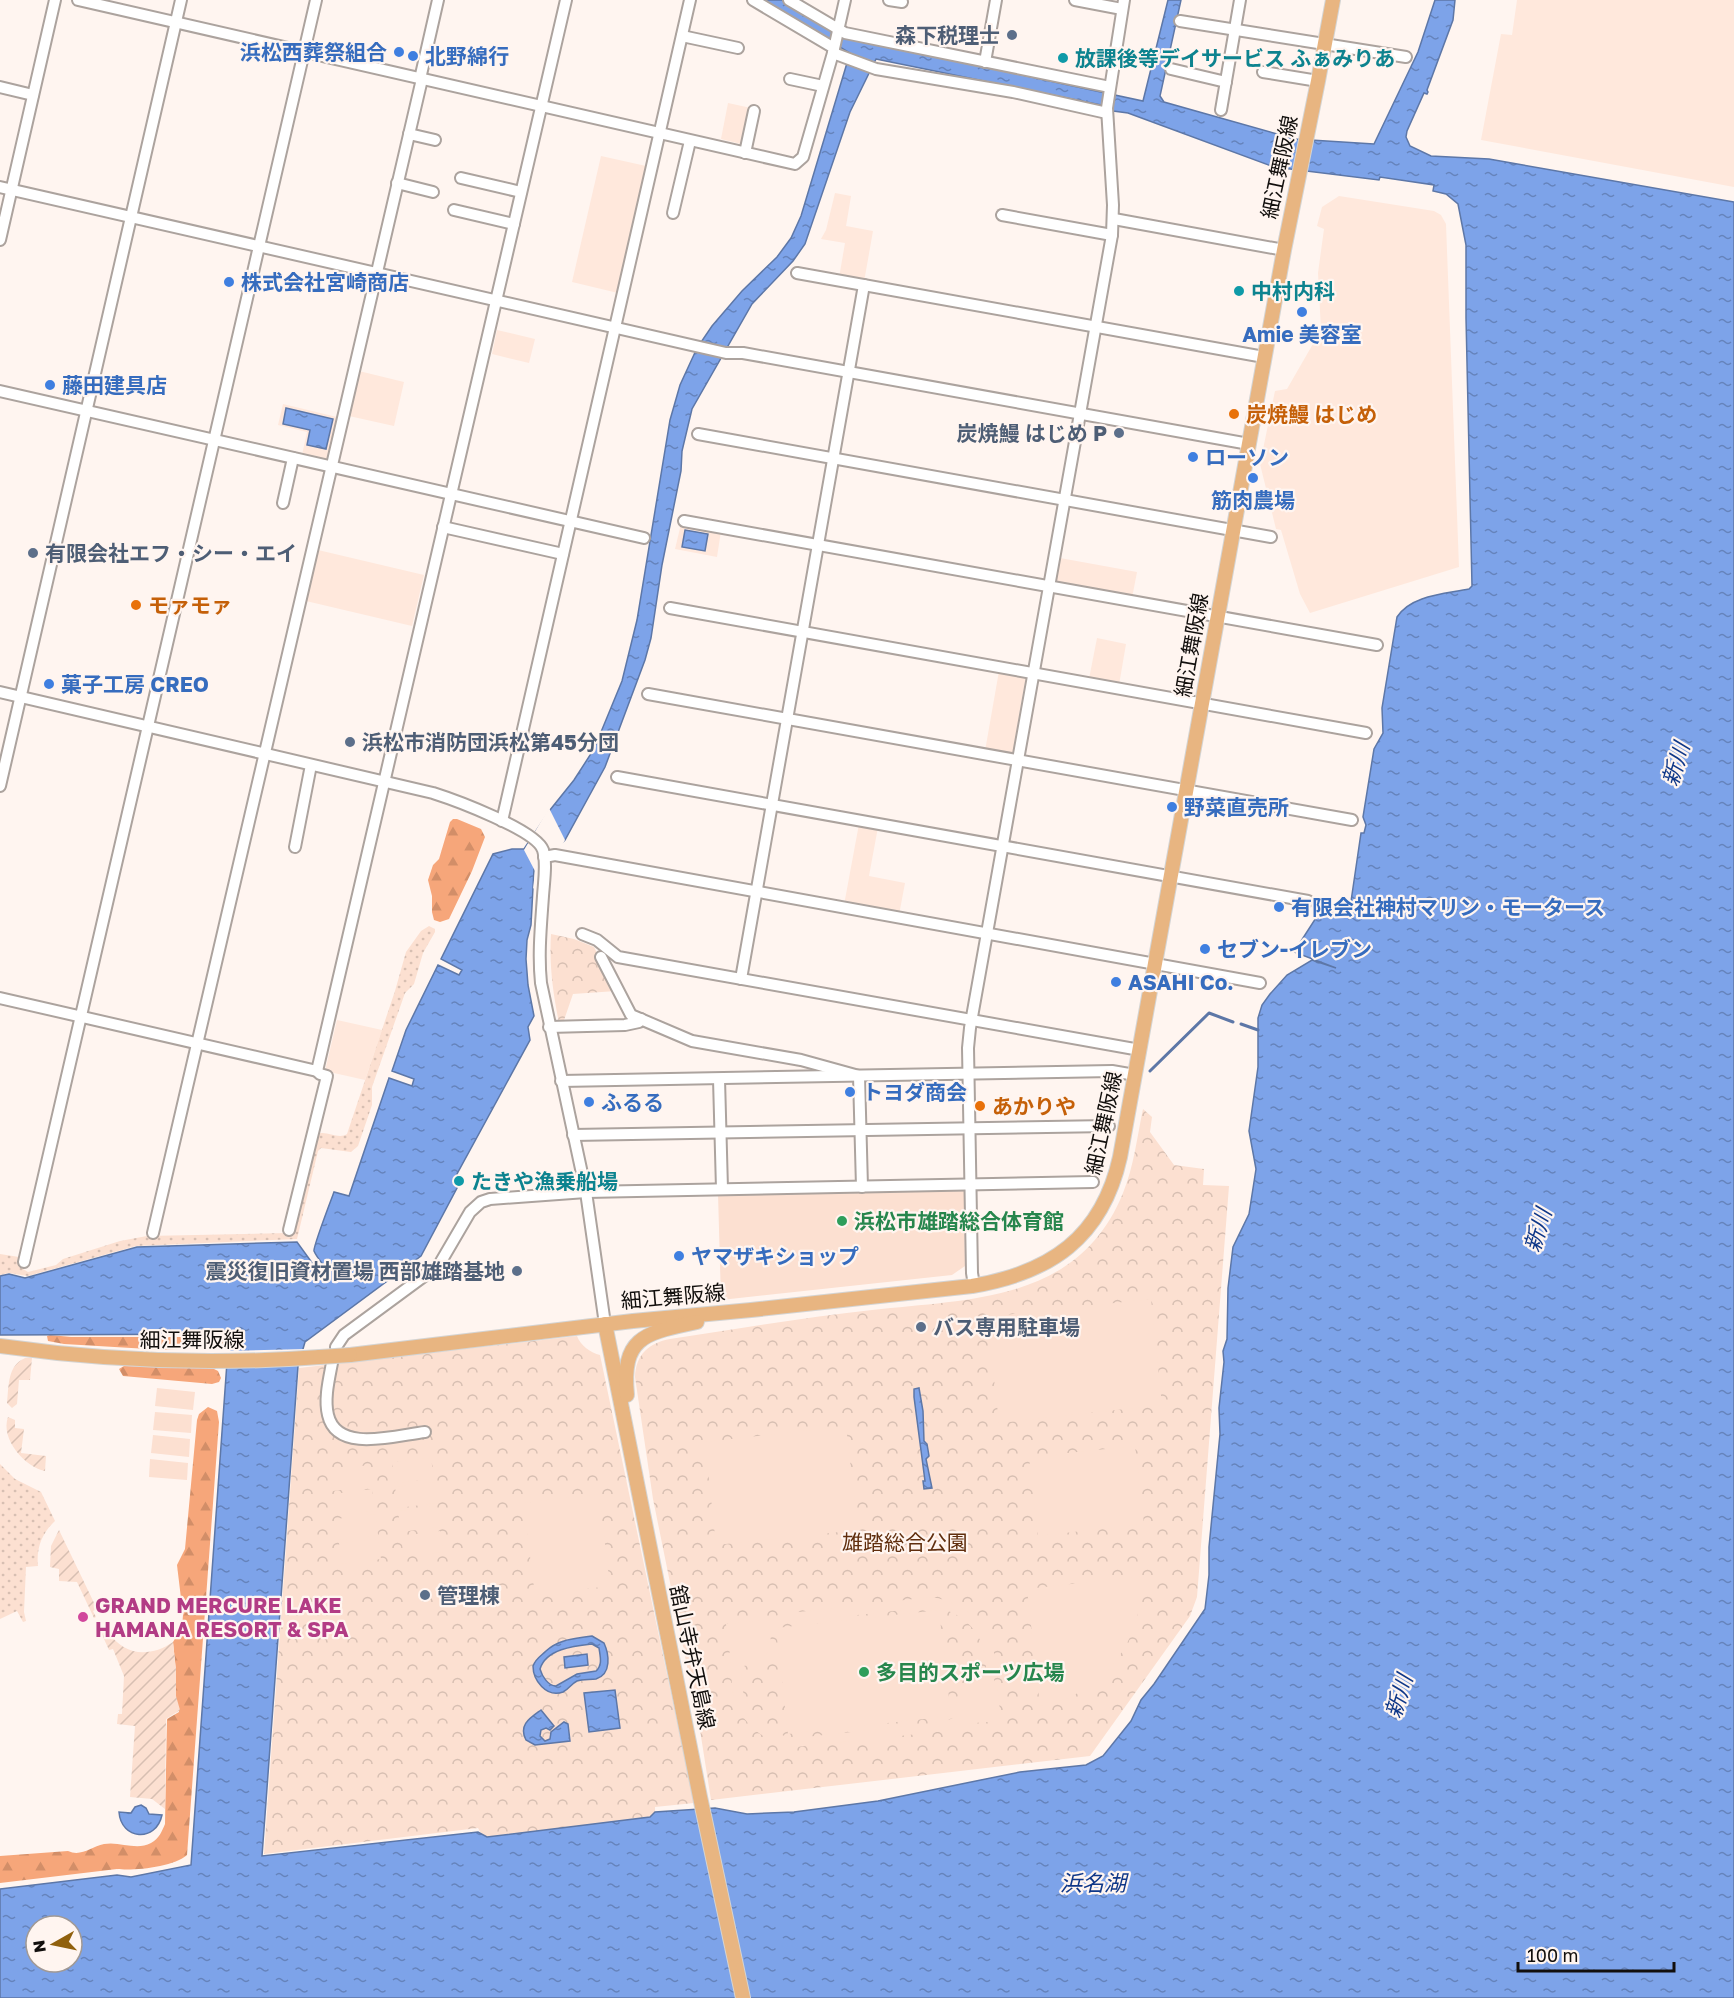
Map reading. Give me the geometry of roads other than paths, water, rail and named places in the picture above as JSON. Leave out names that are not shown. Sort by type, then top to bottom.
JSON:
[{"type":"main road","name":"細江舞阪線","points":[[0,1346],[132,1360],[319,1360],[605,1324],[974,1285],[1011,1278],[1040,1266],[1067,1248],[1090,1225],[1102,1207],[1115,1178],[1264,357],[1333,0]]},
{"type":"main road","points":[[634,1474],[625,1377],[627,1363],[633,1349],[643,1338],[656,1331],[752,1310]]},
{"type":"main road","name":"舘山寺弁天島線","points":[[605,1324],[742,1998]]},
{"type":"street","points":[[0,240],[56,0]]},
{"type":"street","points":[[78,0],[790,163],[800,162],[834,48],[845,0]]},
{"type":"street","points":[[0,786],[181,0]]},
{"type":"street","points":[[153,1233],[409,134],[438,0]]},
{"type":"street","points":[[317,1071],[566,0]]},
{"type":"street","points":[[502,821],[690,0]]},
{"type":"street","points":[[753,0],[834,48],[846,59],[874,69],[1013,92],[1107,111]]},
{"type":"street","points":[[789,0],[845,33],[1110,90]]},
{"type":"street","points":[[889,0],[902,2]]},
{"type":"street","points":[[986,62],[996,0]]},
{"type":"street","points":[[974,1285],[968,1048],[971,1020],[1114,219],[1107,111],[1123,4],[1075,0]]},
{"type":"street","points":[[1221,110],[1240,0]]},
{"type":"street","points":[[24,1262],[304,52],[312,1]]},
{"type":"street","points":[[1180,21],[1406,57]]},
{"type":"street","points":[[682,36],[738,48]]},
{"type":"street","points":[[1171,69],[1226,82]]},
{"type":"street","points":[[1263,72],[1318,81]]},
{"type":"street","points":[[790,79],[823,86]]},
{"type":"street","points":[[0,87],[33,95]]},
{"type":"street","points":[[745,153],[754,111]]},
{"type":"street","points":[[409,134],[435,140]]},
{"type":"street","points":[[674,213],[690,141]]},
{"type":"street","points":[[461,178],[521,192]]},
{"type":"street","points":[[397,183],[433,192]]},
{"type":"street","points":[[0,187],[726,353],[743,353],[1249,444]]},
{"type":"street","points":[[454,210],[513,224]]},
{"type":"street","points":[[1002,215],[1112,235]]},
{"type":"street","points":[[1114,219],[1284,250]]},
{"type":"street","points":[[797,273],[1264,357]]},
{"type":"street","points":[[741,979],[864,285]]},
{"type":"street","points":[[0,391],[644,538]]},
{"type":"street","points":[[698,434],[1271,537]]},
{"type":"street","points":[[283,503],[293,458]]},
{"type":"street","points":[[684,521],[1377,645]]},
{"type":"street","points":[[443,527],[563,554]]},
{"type":"street","points":[[670,608],[1366,733]]},
{"type":"street","points":[[0,692],[444,796],[502,821],[532,837],[550,856],[1260,983]]},
{"type":"street","points":[[648,694],[1352,820]]},
{"type":"street","points":[[296,847],[311,765]]},
{"type":"street","points":[[616,777],[1308,901]]},
{"type":"street","points":[[550,856],[545,872],[539,959],[541,984],[586,1192],[605,1324]]},
{"type":"street","points":[[582,934],[597,940],[618,957],[1140,1050]]},
{"type":"street","points":[[601,957],[631,1015],[692,1041],[801,1059],[859,1076]]},
{"type":"street","points":[[0,998],[317,1071],[327,1076],[289,1230]]},
{"type":"street","points":[[549,1027],[625,1025],[639,1022],[641,1019]]},
{"type":"street","points":[[561,1081],[1112,1071],[1135,1076]]},
{"type":"street","points":[[859,1076],[862,1186]]},
{"type":"street","points":[[719,1078],[722,1190]]},
{"type":"street","points":[[573,1135],[1109,1126]]},
{"type":"street","points":[[336,1347],[344,1335],[439,1265],[470,1212],[481,1202],[490,1199],[586,1192],[1093,1182]]},
{"type":"street","points":[[319,1360],[327,1399],[327,1414],[333,1427],[342,1435],[356,1440],[425,1432]]},
{"type":"water","points":[[762,0],[782,0],[845,37],[1143,101],[1168,0],[1181,0],[1160,96],[1164,102],[1295,139],[1374,144],[1418,52],[1435,0],[1455,0],[1453,20],[1428,92],[1424,93],[1407,131],[1406,137],[1410,146],[1431,156],[1489,159],[1734,202],[1734,1998],[0,1998],[0,1889],[117,1875],[131,1877],[191,1865],[229,1334],[0,1335],[0,1276],[9,1274],[25,1278],[137,1247],[297,1242],[318,1271],[325,1267],[317,1257],[314,1248],[334,1192],[349,1196],[389,1078],[412,1086],[414,1079],[392,1071],[406,1030],[438,965],[459,975],[462,970],[441,959],[493,854],[512,849],[524,849],[594,749],[622,681],[637,620],[670,420],[680,385],[697,348],[712,326],[742,291],[777,257],[791,238],[801,216],[850,53]],"holes":[[[876,59],[1101,105],[1274,167],[1379,180],[1380,177],[1434,185],[1433,191],[1446,194],[1458,204],[1466,245],[1472,586],[1469,589],[1420,600],[1411,604],[1397,617],[1382,708],[1383,733],[1374,749],[1363,817],[1366,825],[1364,833],[1361,833],[1349,915],[1321,910],[1294,952],[1336,968],[1312,960],[1287,975],[1262,1005],[1258,1018],[1258,1067],[1249,1131],[1256,1169],[1249,1214],[1233,1247],[1228,1288],[1227,1339],[1223,1351],[1219,1408],[1220,1434],[1205,1609],[1141,1700],[1131,1721],[1103,1756],[1086,1765],[1020,1772],[878,1801],[794,1812],[747,1814],[715,1808],[655,1812],[650,1817],[487,1837],[478,1832],[262,1856],[298,1366],[305,1342],[421,1256],[457,1188],[457,1174],[530,1040],[528,1027],[534,1016],[526,959],[531,925],[534,869],[565,840],[605,767],[645,660],[681,471],[682,451],[692,409],[752,304],[793,261],[805,244],[850,112]]]},
{"type":"water","points":[[286,408],[333,419],[326,449],[307,445],[310,430],[283,424]]},
{"type":"water","points":[[685,530],[708,534],[705,551],[682,547]]},
{"type":"water","points":[[919,1388],[923,1411],[924,1441],[927,1444],[929,1456],[926,1459],[932,1488],[924,1489],[923,1481],[925,1481],[914,1397],[914,1389]]},
{"type":"water","points":[[592,1636],[604,1643],[608,1658],[605,1673],[596,1679],[577,1681],[563,1692],[557,1693],[546,1690],[538,1682],[533,1666],[546,1651],[567,1640]],"holes":[[[592,1644],[599,1648],[600,1663],[596,1671],[577,1674],[556,1686],[548,1682],[541,1672],[543,1662],[554,1653]]]},
{"type":"water","points":[[587,1654],[588,1665],[565,1668],[564,1657]]},
{"type":"water","points":[[615,1690],[620,1728],[589,1732],[584,1693]]},
{"type":"water","points":[[541,1710],[554,1726],[550,1730],[546,1728],[541,1730],[540,1736],[545,1741],[550,1739],[551,1732],[564,1722],[568,1724],[570,1741],[535,1745],[526,1740],[523,1730],[526,1722]]},
{"type":"water","points":[[141,1805],[149,1814],[162,1815],[159,1824],[146,1834],[132,1833],[121,1821],[119,1812],[131,1813],[135,1807]]},
{"type":"waterway","points":[[1150,1071],[1209,1013],[1233,1022]]},
{"type":"waterway","points":[[1241,1024],[1258,1030]]},
{"type":"place","name":"森下税理士","points":[[1012,35]]},
{"type":"place","name":"浜松西葬祭組合","points":[[399,52]]},
{"type":"place","name":"北野綿行","points":[[413,56]]},
{"type":"place","name":"放課後等デイサービス ふぁみりあ","points":[[1063,58]]},
{"type":"place","name":"株式会社宮崎商店","points":[[229,282]]},
{"type":"place","name":"中村内科","points":[[1239,291]]},
{"type":"place","name":"Amie 美容室","points":[[1302,312]]},
{"type":"place","name":"藤田建具店","points":[[50,385]]},
{"type":"place","name":"炭焼鰻 はじめ","points":[[1234,414]]},
{"type":"place","name":"炭焼鰻 はじめ P","points":[[1119,433]]},
{"type":"place","name":"ローソン","points":[[1193,457]]},
{"type":"place","name":"筋肉農場","points":[[1253,478]]},
{"type":"place","name":"有限会社エフ・シー・エイ","points":[[33,553]]},
{"type":"place","name":"モァモァ","points":[[136,605]]},
{"type":"place","name":"菓子工房 CREO","points":[[49,684]]},
{"type":"place","name":"浜松市消防団浜松第45分団","points":[[350,742]]},
{"type":"place","name":"野菜直売所","points":[[1172,807]]},
{"type":"place","name":"有限会社神村マリン・モータース","points":[[1279,907]]},
{"type":"place","name":"セブン-イレブン","points":[[1205,949]]},
{"type":"place","name":"ASAHI Co.","points":[[1116,982]]},
{"type":"place","name":"トヨダ商会","points":[[850,1092]]},
{"type":"place","name":"ふるる","points":[[589,1102]]},
{"type":"place","name":"あかりや","points":[[980,1106]]},
{"type":"place","name":"たきや漁乗船場","points":[[459,1181]]},
{"type":"place","name":"浜松市雄踏総合体育館","points":[[842,1221]]},
{"type":"place","name":"ヤマザキショップ","points":[[679,1256]]},
{"type":"place","name":"震災復旧資材置場 西部雄踏基地","points":[[517,1271]]},
{"type":"place","name":"バス専用駐車場","points":[[921,1327]]},
{"type":"place","name":"管理棟","points":[[425,1595]]},
{"type":"place","name":"GRAND MERCURE LAKE HAMANA RESORT & SPA","points":[[83,1617]]},
{"type":"place","name":"多目的スポーツ広場","points":[[864,1672]]},
{"type":"water label","name":"新川","points":[[1675,764]]},
{"type":"water label","name":"新川","points":[[1537,1230]]},
{"type":"water label","name":"新川","points":[[1398,1696]]},
{"type":"water label","name":"浜名湖","points":[[1093,1882]]},
{"type":"park label","name":"雄踏総合公園","points":[[905,1542]]}]
